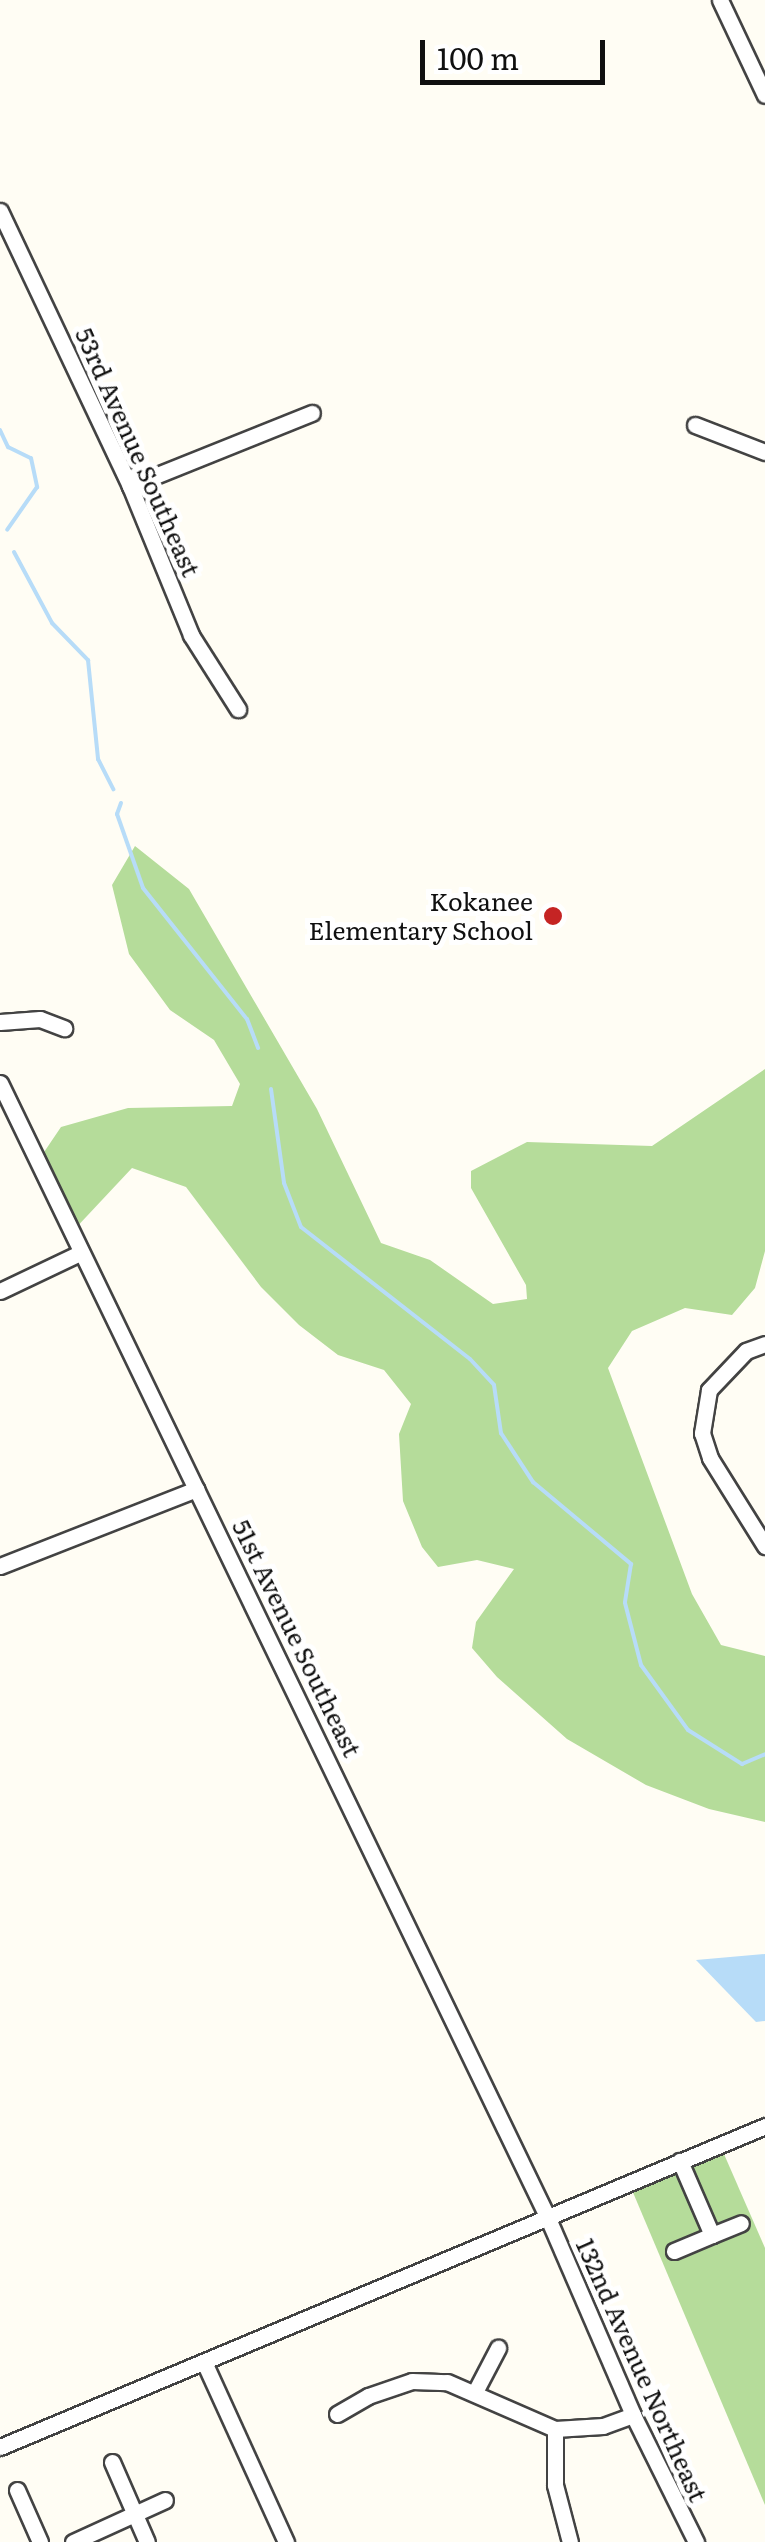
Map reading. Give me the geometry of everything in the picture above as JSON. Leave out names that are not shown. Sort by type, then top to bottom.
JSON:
[{"type":"street","points":[[720,0],[765,95]]},
{"type":"street","name":"53rd Avenue Southeast","points":[[0,211],[130,486],[191,635],[238,710]]},
{"type":"street","points":[[130,486],[312,413]]},
{"type":"street","points":[[695,425],[765,452]]},
{"type":"street","points":[[0,1022],[40,1019],[64,1028]]},
{"type":"street","name":"51st Avenue Southeast","points":[[0,1083],[547,2216]]},
{"type":"street","points":[[0,1291],[80,1253]]},
{"type":"street","points":[[765,1344],[746,1351],[709,1390],[702,1431],[710,1458],[765,1546]]},
{"type":"street","points":[[0,1566],[196,1489]]},
{"type":"street","points":[[0,2447],[765,2126]]},
{"type":"street","points":[[680,2161],[712,2235]]},
{"type":"street","name":"132nd Avenue Northeast","points":[[547,2216],[632,2415],[696,2542]]},
{"type":"street","points":[[674,2251],[741,2223]]},
{"type":"street","points":[[475,2392],[498,2348]]},
{"type":"street","points":[[204,2362],[286,2542]]},
{"type":"street","points":[[337,2414],[368,2396],[412,2381],[447,2382],[555,2429],[603,2426],[632,2415]]},
{"type":"street","points":[[555,2429],[554,2485],[570,2542]]},
{"type":"street","points":[[112,2462],[147,2542]]},
{"type":"street","points":[[17,2490],[40,2542]]},
{"type":"street","points":[[73,2542],[165,2500]]},
{"type":"green space","points":[[135,846],[189,889],[317,1109],[381,1243],[430,1260],[493,1304],[527,1299],[526,1285],[471,1188],[471,1171],[527,1142],[652,1146],[765,1069],[765,1251],[755,1288],[732,1315],[685,1308],[632,1331],[608,1368],[692,1594],[721,1645],[765,1656],[765,1822],[709,1809],[646,1785],[567,1739],[497,1677],[472,1648],[476,1622],[514,1569],[477,1560],[438,1567],[422,1547],[403,1501],[399,1434],[411,1404],[384,1370],[338,1355],[299,1325],[261,1287],[186,1187],[132,1168],[72,1232],[38,1161],[61,1127],[128,1108],[232,1106],[240,1084],[214,1040],[170,1010],[129,954],[112,885]]},
{"type":"green space","points":[[720,2145],[765,2248],[765,2505],[629,2183]]},
{"type":"water","points":[[765,1954],[765,2021],[756,2022],[696,1960]]},
{"type":"waterway","points":[[0,430],[8,447],[31,458],[37,487],[7,530]]},
{"type":"waterway","points":[[14,552],[52,623],[88,660],[98,759],[113,789]]},
{"type":"waterway","points":[[121,803],[117,814],[143,888],[247,1019],[258,1048]]},
{"type":"waterway","points":[[271,1089],[284,1183],[301,1227],[470,1359],[494,1385],[501,1433],[533,1482],[631,1564],[625,1603],[641,1665],[688,1730],[742,1764],[765,1754]]},
{"type":"place","name":"Kokanee Elementary School","points":[[553,916]]}]
